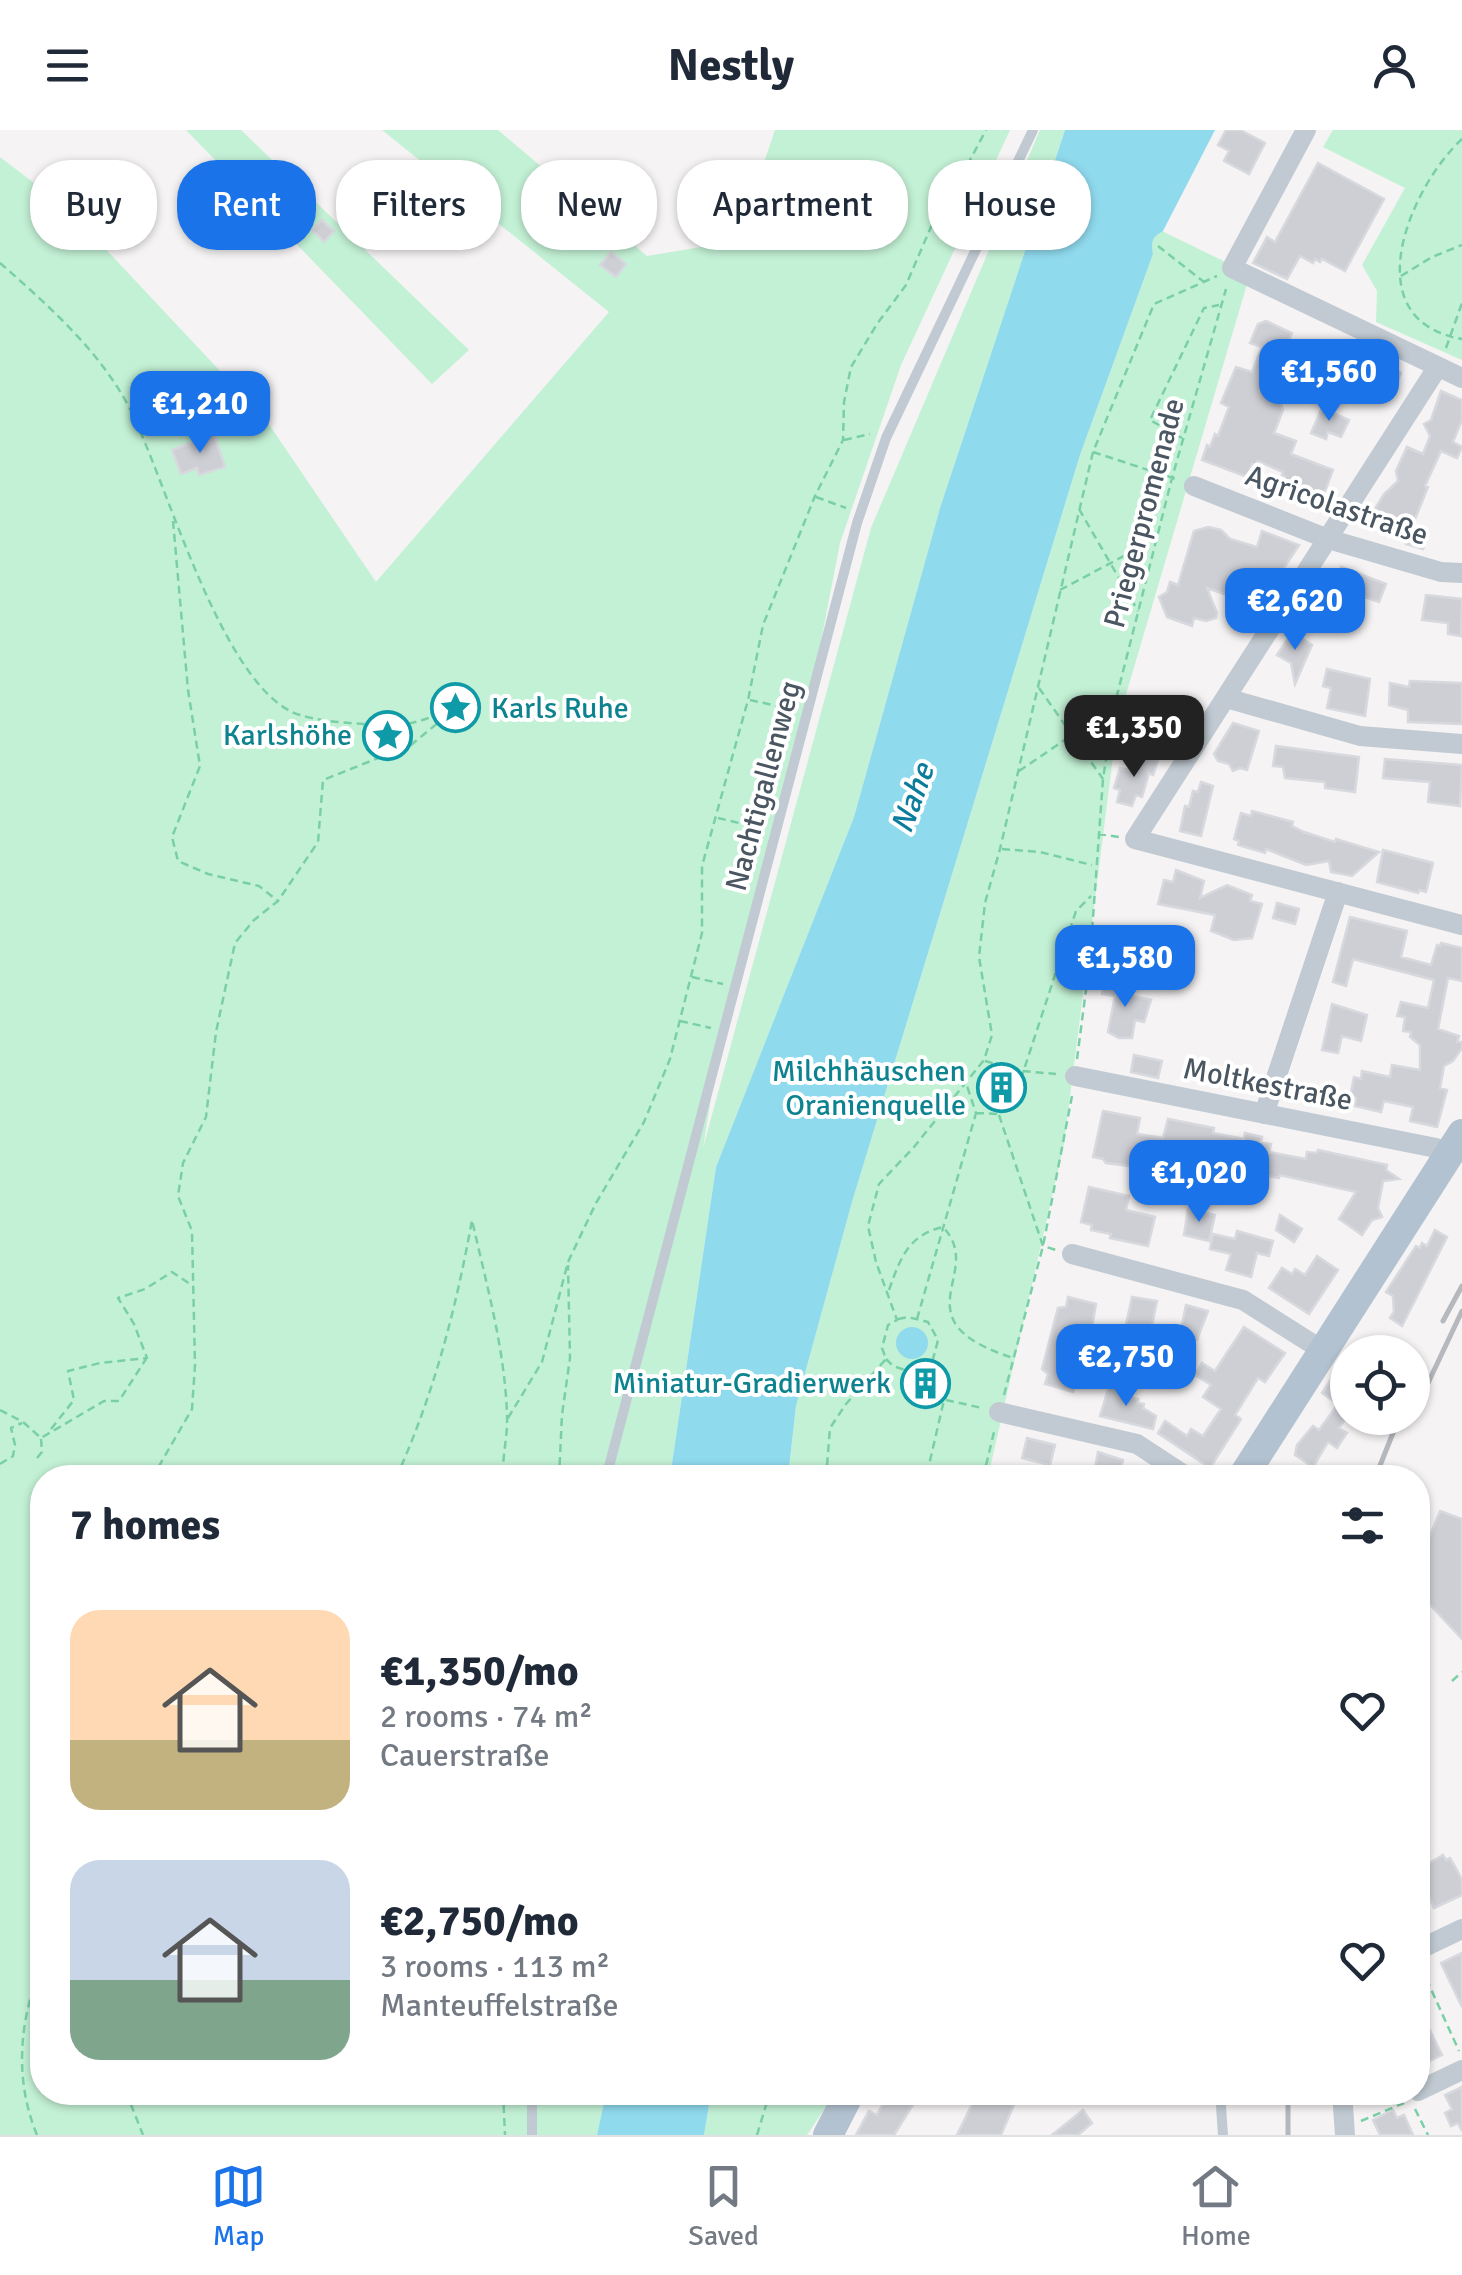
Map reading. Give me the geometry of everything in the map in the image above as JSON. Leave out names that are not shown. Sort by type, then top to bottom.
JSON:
[{"type":"main road","points":[[1250,1465],[1457,1145]]},
{"type":"main road","points":[[828,2135],[843,2105]]},
{"type":"street","points":[[1306,130],[1232,268],[1462,378]]},
{"type":"street","points":[[1437,368],[1135,839],[1462,924]]},
{"type":"street","name":"Agricolastraße","points":[[1194,486],[1328,539],[1441,572],[1462,574]]},
{"type":"street","points":[[1226,698],[1360,736],[1462,744]]},
{"type":"street","points":[[1264,1114],[1338,892]]},
{"type":"street","name":"Moltkestraße","points":[[1075,1076],[1436,1148],[1457,1145]]},
{"type":"street","points":[[1072,1254],[1243,1300],[1324,1352]]},
{"type":"street","points":[[999,1412],[1137,1444],[1169,1465]]},
{"type":"street","points":[[1430,1944],[1462,1929]]},
{"type":"street","points":[[1430,2085],[1462,2070]]},
{"type":"street","points":[[1343,2105],[1345,2132]]},
{"type":"lane","name":"Nachtigallenweg","points":[[609,1465],[857,524],[886,438],[1033,130]]},
{"type":"lane","points":[[532,2105],[532,2135]]},
{"type":"lane","points":[[1221,2105],[1224,2135]]},
{"type":"path","points":[[508,1418],[542,1362],[568,1262],[596,1203],[644,1122],[670,1060],[702,933],[702,866],[748,700],[763,625],[815,496],[843,440],[844,402],[851,368],[906,286],[946,192],[986,130]]},
{"type":"path","points":[[1462,139],[1429,176],[1401,239],[1400,276],[1414,313],[1429,326],[1462,339]]},
{"type":"path","points":[[1456,144],[1462,148]]},
{"type":"path","points":[[1158,246],[1205,282]]},
{"type":"path","points":[[1400,276],[1432,257],[1462,246]]},
{"type":"path","points":[[0,263],[85,345],[130,408],[214,611],[256,682],[290,711],[327,720],[405,724],[456,708],[412,745],[323,780],[318,842],[278,901],[235,942],[216,1032],[206,1117],[183,1163],[178,1196],[192,1231],[192,1409],[160,1465]]},
{"type":"path","points":[[897,1320],[868,1226],[879,1184],[984,1060],[992,1036],[979,957],[984,903],[1093,452],[1154,304],[1232,268]]},
{"type":"path","name":"Priegerpromenade","points":[[986,1465],[1043,1246],[1075,1076],[1090,959],[1102,780],[1114,707],[1172,478],[1232,268]]},
{"type":"path","points":[[1437,368],[1462,303]]},
{"type":"path","points":[[1183,439],[1150,420],[1204,308],[1222,304]]},
{"type":"path","points":[[843,440],[868,433],[886,438]]},
{"type":"path","points":[[1093,452],[1172,478]]},
{"type":"path","points":[[815,496],[854,510]]},
{"type":"path","points":[[1078,508],[1139,612]]},
{"type":"path","points":[[172,515],[188,690],[200,766],[172,837],[178,862],[259,886],[278,901]]},
{"type":"path","points":[[1058,591],[1158,538]]},
{"type":"path","points":[[1038,686],[1102,780]]},
{"type":"path","points":[[748,700],[788,708]]},
{"type":"path","points":[[1018,772],[1114,707]]},
{"type":"path","points":[[717,818],[762,828]]},
{"type":"path","points":[[1000,849],[1040,852],[1095,865]]},
{"type":"path","points":[[976,1113],[998,1114],[1015,1096],[1076,911],[1094,893]]},
{"type":"path","points":[[691,977],[719,982]]},
{"type":"path","points":[[680,1022],[708,1027]]},
{"type":"path","points":[[984,1060],[1022,1071],[1075,1076]]},
{"type":"path","points":[[918,1319],[976,1113],[966,1082]]},
{"type":"path","points":[[998,1114],[1043,1246]]},
{"type":"path","points":[[401,1465],[435,1380],[458,1298],[472,1220],[508,1418],[502,1465]]},
{"type":"path","points":[[888,1291],[902,1256],[925,1231],[943,1227]]},
{"type":"path","points":[[943,1227],[953,1238],[957,1255],[948,1308],[970,1341],[1013,1358]]},
{"type":"path","points":[[560,1465],[570,1358],[568,1262]]},
{"type":"path","points":[[147,1358],[134,1324],[118,1298],[145,1289],[172,1272],[194,1287]]},
{"type":"path","points":[[929,1465],[944,1400],[932,1363],[938,1340],[928,1322],[908,1316],[888,1325],[882,1348],[893,1366],[914,1372],[932,1363]]},
{"type":"path","points":[[51,1430],[74,1400],[68,1371],[147,1358]]},
{"type":"path","points":[[41,1438],[104,1401],[119,1401],[147,1358]]},
{"type":"path","points":[[827,1465],[830,1428],[886,1359]]},
{"type":"path","points":[[944,1400],[999,1412]]},
{"type":"path","points":[[0,1410],[23,1422],[41,1438],[42,1452],[37,1458]]},
{"type":"path","points":[[0,1464],[13,1456],[11,1428],[23,1422]]},
{"type":"path","points":[[1452,1681],[1462,1672]]},
{"type":"path","points":[[1430,1986],[1462,2057]]},
{"type":"path","points":[[30,2003],[21,2047],[22,2087],[37,2135]]},
{"type":"path","points":[[131,2105],[142,2135]]},
{"type":"path","points":[[504,2105],[505,2135]]},
{"type":"path","points":[[757,2135],[766,2105]]},
{"type":"path","points":[[1345,2132],[1400,2105]]},
{"type":"path","points":[[1413,2105],[1428,2135]]},
{"type":"green space","points":[[186,130],[241,130],[272,160],[215,160]]},
{"type":"green space","points":[[382,130],[498,130],[533,160],[521,160],[521,241],[501,225],[501,160],[419,160]]},
{"type":"green space","points":[[775,130],[1010,130],[996,160],[928,160],[928,250],[954,250],[901,365],[840,543],[807,713],[722,1030],[703,1148],[871,528],[989,250],[1025,250],[940,508],[854,817],[716,1167],[672,1465],[30,1465],[30,2105],[603,2105],[597,2135],[0,2135],[0,157],[30,180],[30,250],[106,250],[266,420],[376,582],[609,312],[532,250],[640,250],[647,256],[683,250],[908,250],[908,160],[765,160]]},
{"type":"green space","points":[[1040,130],[1065,130],[1055,160],[1027,160]]},
{"type":"green space","points":[[1333,130],[1462,130],[1462,360],[1376,322],[1377,291],[1362,265],[1405,188],[1323,147]]},
{"type":"green space","points":[[316,202],[336,222],[336,250],[365,250],[469,350],[432,384],[302,250],[316,250]]},
{"type":"green space","points":[[1162,231],[1250,274],[1117,725],[1064,1144],[991,1465],[789,1465],[796,1406],[852,1202],[1080,455],[1153,254],[1156,235]]},
{"type":"green space","points":[[709,2105],[827,2105],[807,2135],[704,2135]]},
{"type":"water","name":"Nahe","points":[[1065,130],[1215,130],[1163,231],[1153,240],[1153,254],[1080,455],[852,1202],[796,1406],[789,1465],[672,1465],[716,1167],[854,817],[940,508],[1025,250],[1091,250],[1091,160],[1055,160]]},
{"type":"water","points":[[912,1327],[923,1332],[928,1343],[923,1354],[912,1359],[901,1354],[896,1343],[901,1332]]},
{"type":"water","points":[[603,2105],[709,2105],[704,2135],[597,2135]]},
{"type":"building","points":[[1226,130],[1240,130],[1265,143],[1249,174],[1224,161],[1229,151],[1218,145]]},
{"type":"building","points":[[1318,163],[1384,199],[1345,271],[1322,259],[1313,263],[1300,256],[1287,279],[1253,263],[1267,237],[1275,242]]},
{"type":"building","points":[[322,220],[334,231],[324,242],[316,234],[316,226]]},
{"type":"building","points":[[611,252],[626,264],[616,277],[600,265]]},
{"type":"building","points":[[1266,321],[1292,333],[1271,380],[1278,382],[1272,397],[1280,401],[1283,410],[1274,433],[1296,441],[1291,454],[1333,470],[1320,504],[1280,490],[1283,472],[1258,461],[1252,464],[1247,477],[1202,460],[1207,445],[1210,447],[1215,434],[1218,436],[1229,407],[1221,403],[1236,367],[1252,372],[1262,347],[1250,343],[1258,324]]},
{"type":"building","points":[[1332,351],[1346,358],[1349,351],[1401,373],[1393,392],[1386,399],[1374,394],[1372,399],[1334,382],[1324,405],[1311,399]]},
{"type":"building","points":[[1441,391],[1462,400],[1462,420],[1453,442],[1462,447],[1457,458],[1441,451],[1425,486],[1428,487],[1411,529],[1428,535],[1423,549],[1406,544],[1410,532],[1386,532],[1369,519],[1384,494],[1398,481],[1396,471],[1407,447],[1423,454],[1430,436],[1424,424],[1431,420]]},
{"type":"building","points":[[1322,408],[1349,420],[1341,437],[1328,432],[1326,439],[1311,433]]},
{"type":"building","points":[[214,434],[225,467],[199,475],[197,468],[181,474],[172,450]]},
{"type":"building","points":[[1208,527],[1257,547],[1262,531],[1299,545],[1272,586],[1249,579],[1241,600],[1207,588],[1216,618],[1194,618],[1192,626],[1167,617],[1159,597],[1167,592],[1170,582],[1178,585],[1194,531]]},
{"type":"building","points":[[1341,567],[1386,584],[1379,602],[1334,587]]},
{"type":"building","points":[[1426,595],[1462,599],[1461,636],[1448,634],[1448,623],[1422,620]]},
{"type":"building","points":[[1292,632],[1312,645],[1295,684],[1291,663],[1277,655]]},
{"type":"building","points":[[1327,669],[1370,679],[1365,716],[1327,708],[1331,688],[1323,686]]},
{"type":"building","points":[[1410,681],[1462,683],[1462,724],[1408,722],[1408,710],[1389,705],[1390,683],[1409,687]]},
{"type":"building","points":[[1233,723],[1259,731],[1247,770],[1233,771],[1214,754]]},
{"type":"building","points":[[1276,746],[1359,757],[1355,792],[1325,788],[1325,782],[1285,778],[1283,767],[1273,766]]},
{"type":"building","points":[[1143,756],[1158,760],[1153,775],[1149,773],[1142,797],[1136,795],[1132,806],[1117,802],[1120,790],[1114,788],[1120,768],[1128,770],[1131,763],[1140,765]]},
{"type":"building","points":[[1385,759],[1462,765],[1460,806],[1428,802],[1430,782],[1383,778]]},
{"type":"building","points":[[1201,782],[1213,786],[1201,836],[1180,831],[1185,806],[1189,807],[1193,791],[1198,792]]},
{"type":"building","points":[[1252,811],[1293,822],[1292,826],[1304,832],[1379,852],[1352,876],[1331,872],[1329,861],[1306,865],[1266,849],[1265,853],[1238,845],[1239,841],[1234,839],[1241,813],[1251,816]]},
{"type":"building","points":[[1383,850],[1433,863],[1426,892],[1377,882]]},
{"type":"building","points":[[1176,870],[1204,881],[1200,898],[1227,885],[1252,895],[1250,901],[1262,904],[1252,938],[1234,940],[1211,931],[1215,915],[1158,904],[1164,880],[1173,882]]},
{"type":"building","points":[[1277,903],[1299,909],[1295,924],[1273,918]]},
{"type":"building","points":[[1350,917],[1407,931],[1401,957],[1431,965],[1437,945],[1462,948],[1462,981],[1448,978],[1438,1029],[1459,1036],[1457,1042],[1462,1042],[1462,1048],[1444,1066],[1440,1088],[1447,1090],[1437,1127],[1410,1121],[1413,1107],[1384,1101],[1381,1112],[1355,1106],[1356,1098],[1350,1097],[1354,1077],[1361,1079],[1362,1071],[1390,1077],[1392,1065],[1420,1070],[1420,1045],[1410,1037],[1411,1032],[1403,1031],[1405,1017],[1397,1016],[1401,1002],[1428,1008],[1434,980],[1353,959],[1346,986],[1333,982]]},
{"type":"building","points":[[1105,979],[1121,982],[1119,993],[1151,1000],[1144,1022],[1135,1020],[1132,1038],[1119,1038],[1108,1032],[1115,996],[1102,994]]},
{"type":"building","points":[[1332,1004],[1367,1015],[1361,1041],[1342,1036],[1338,1053],[1322,1050]]},
{"type":"building","points":[[1134,1055],[1162,1061],[1158,1078],[1131,1072]]},
{"type":"building","points":[[1103,1111],[1140,1118],[1137,1134],[1163,1138],[1168,1119],[1214,1128],[1213,1133],[1244,1139],[1245,1133],[1262,1137],[1261,1142],[1271,1144],[1269,1152],[1306,1159],[1307,1152],[1318,1150],[1387,1165],[1386,1170],[1399,1179],[1383,1181],[1378,1208],[1382,1217],[1372,1220],[1362,1235],[1339,1219],[1356,1192],[1280,1175],[1279,1178],[1207,1164],[1206,1168],[1194,1168],[1171,1164],[1172,1161],[1160,1159],[1162,1153],[1134,1148],[1130,1166],[1093,1157]]},
{"type":"building","points":[[1089,1187],[1129,1196],[1126,1210],[1155,1217],[1148,1246],[1110,1238],[1111,1234],[1091,1230],[1092,1225],[1081,1222]]},
{"type":"building","points":[[1188,1209],[1215,1215],[1209,1241],[1184,1235]]},
{"type":"building","points":[[1280,1215],[1302,1229],[1294,1242],[1276,1230]]},
{"type":"building","points":[[1435,1230],[1447,1237],[1402,1326],[1390,1318],[1394,1312],[1393,1296],[1386,1292],[1416,1246],[1427,1246]]},
{"type":"building","points":[[1237,1231],[1273,1241],[1269,1256],[1257,1253],[1251,1277],[1226,1270],[1231,1254],[1210,1249],[1213,1234],[1235,1239]]},
{"type":"building","points":[[1317,1256],[1338,1270],[1309,1314],[1269,1288],[1282,1268],[1305,1275]]},
{"type":"building","points":[[1068,1297],[1096,1304],[1087,1356],[1073,1392],[1045,1384],[1048,1374],[1042,1369],[1058,1308],[1066,1307]]},
{"type":"building","points":[[1132,1297],[1157,1301],[1151,1330],[1126,1325]]},
{"type":"building","points":[[1186,1305],[1208,1311],[1197,1340],[1180,1335]]},
{"type":"building","points":[[1244,1327],[1285,1353],[1265,1382],[1258,1378],[1235,1415],[1241,1419],[1212,1465],[1206,1465],[1158,1433],[1165,1421],[1187,1436],[1191,1429],[1203,1436],[1221,1409],[1203,1397],[1211,1385],[1195,1375],[1202,1363],[1215,1371]]},
{"type":"building","points":[[1151,1349],[1171,1354],[1164,1379],[1151,1376],[1154,1364],[1147,1363]]},
{"type":"building","points":[[1330,1381],[1330,1398],[1322,1393]]},
{"type":"building","points":[[1110,1383],[1124,1386],[1122,1396],[1138,1399],[1143,1408],[1156,1416],[1153,1429],[1100,1416]]},
{"type":"building","points":[[1330,1415],[1330,1435],[1346,1435],[1337,1448],[1328,1442],[1314,1465],[1310,1465],[1295,1455],[1297,1445],[1313,1426],[1319,1430]]},
{"type":"building","points":[[1027,1438],[1055,1445],[1050,1465],[1022,1458]]},
{"type":"building","points":[[1098,1452],[1123,1460],[1122,1465],[1096,1465]]},
{"type":"building","points":[[1440,1511],[1462,1519],[1462,1639],[1430,1605],[1430,1536]]},
{"type":"building","points":[[1443,1855],[1446,1860],[1450,1858],[1462,1880],[1462,1895],[1434,1908],[1430,1898],[1430,1863]]},
{"type":"building","points":[[1462,1953],[1462,2007],[1441,1963]]},
{"type":"building","points":[[1430,2030],[1442,2055],[1430,2061]]},
{"type":"building","points":[[1462,2087],[1462,2131],[1458,2123],[1451,2126],[1445,2113],[1452,2109],[1445,2095]]},
{"type":"building","points":[[882,2105],[913,2105],[894,2135],[856,2135],[869,2111],[877,2115]]},
{"type":"building","points":[[972,2105],[1014,2105],[1001,2135],[957,2135]]},
{"type":"building","points":[[1083,2110],[1092,2123],[1078,2135],[1052,2135]]},
{"type":"building","points":[[1393,2110],[1397,2118],[1404,2115],[1413,2135],[1380,2135],[1373,2120]]},
{"type":"railway","points":[[1443,1321],[1462,1286]]},
{"type":"railway","points":[[1430,1379],[1462,1311]]},
{"type":"railway","points":[[1380,1465],[1392,1435]]},
{"type":"railway","points":[[1288,2105],[1288,2135]]},
{"type":"place","name":"Karls Ruhe","points":[[456,708]]},
{"type":"place","name":"Karlshöhe","points":[[387,735]]},
{"type":"place","name":"Milchhäuschen Oranienquelle","points":[[1001,1088]]},
{"type":"place","name":"Miniatur-Gradierwerk","points":[[926,1383]]}]
